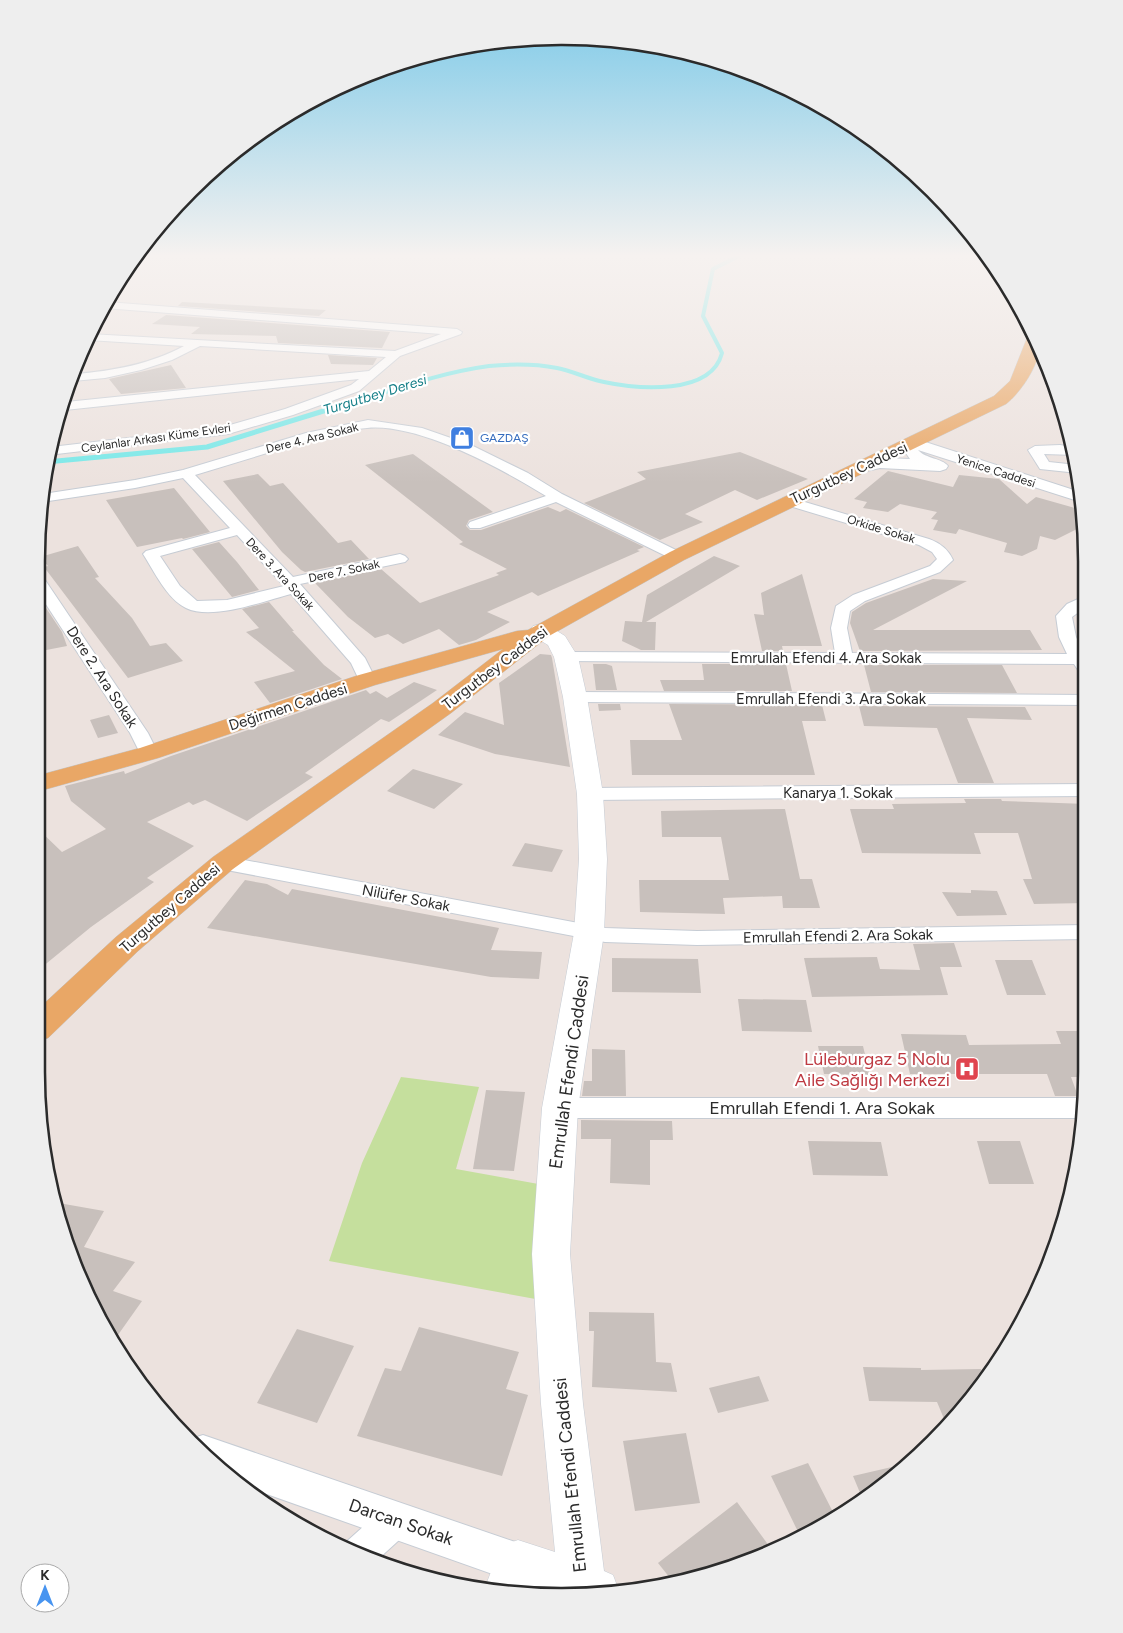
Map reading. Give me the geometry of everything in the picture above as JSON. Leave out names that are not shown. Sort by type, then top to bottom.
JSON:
[{"type":"main road","name":"Turgutbey Caddesi","points":[[45,1021],[127,944],[223,863],[442,708],[541,631],[677,556],[788,501],[913,443],[1008,395],[1021,376],[1032,348]]},
{"type":"main road","name":"Emrullah Efendi Caddesi","points":[[541,631],[557,641],[566,657],[575,697],[590,794],[592,859],[589,933],[560,1108],[551,1254],[561,1395],[590,1587]]},
{"type":"main road","name":"Değirmen Caddesi","points":[[45,782],[149,753],[367,680],[541,631]]},
{"type":"main road","points":[[396,673],[419,674],[437,678],[453,686],[456,696]]},
{"type":"main road","name":"Darcan Sokak","points":[[512,1578],[579,1587]]},
{"type":"street","name":"Ceylanlar Arkası Küme Evleri","points":[[58,450],[224,431],[289,412],[354,388],[396,354],[457,332],[446,331]]},
{"type":"street","name":"Ceylanlar Arkası Küme Evleri","points":[[96,337],[396,354]]},
{"type":"street","points":[[79,377],[100,375],[148,364],[177,354],[198,343]]},
{"type":"street","points":[[69,406],[370,374]]},
{"type":"street","name":"Dere 4. Ara Sokak","points":[[49,497],[135,484],[186,473],[311,436],[368,424],[391,426],[422,432],[466,448],[523,476],[557,497],[677,556]]},
{"type":"street","points":[[913,443],[908,449],[912,454],[926,462],[940,466]]},
{"type":"street","name":"Yenice Caddesi","points":[[913,443],[1074,495]]},
{"type":"street","points":[[1065,450],[1035,450],[1046,466],[1069,468]]},
{"type":"street","points":[[862,467],[880,463],[940,466],[1002,473]]},
{"type":"street","name":"Dere 3. Ara Sokak","points":[[186,473],[292,585],[359,662],[367,680]]},
{"type":"street","points":[[475,525],[557,497]]},
{"type":"street","name":"Orkide Sokak","points":[[788,501],[924,542],[936,547],[943,554],[945,560],[926,574],[859,598],[842,610],[839,628],[844,658]]},
{"type":"street","name":"Dere 7. Sokak","points":[[239,530],[151,554],[175,589],[192,605],[209,609],[292,585],[400,559]]},
{"type":"street","name":"Dere 2. Ara Sokak","points":[[45,591],[139,733],[149,753]]},
{"type":"street","points":[[1078,604],[1064,616],[1064,630],[1078,653]]},
{"type":"street","name":"Emrullah Efendi 4. Ara Sokak","points":[[566,657],[844,658],[1078,663]]},
{"type":"street","name":"Emrullah Efendi 3. Ara Sokak","points":[[575,697],[1078,700]]},
{"type":"street","name":"Kanarya 1. Sokak","points":[[590,794],[1078,790]]},
{"type":"street","name":"Nilüfer Sokak","points":[[223,863],[589,933]]},
{"type":"street","name":"Emrullah Efendi 2. Ara Sokak","points":[[589,933],[697,938],[1078,932]]},
{"type":"street","name":"Emrullah Efendi 1. Ara Sokak","points":[[560,1108],[1077,1108]]},
{"type":"street","name":"Darcan Sokak","points":[[220,1459],[396,1520],[512,1578]]},
{"type":"street","points":[[364,1549],[396,1520]]},
{"type":"green space","points":[[401,1077],[479,1087],[456,1169],[544,1185],[541,1300],[329,1261],[362,1163]]},
{"type":"building","points":[[195,331],[390,332],[382,348],[278,343],[276,336],[191,334]]},
{"type":"building","points":[[328,355],[377,358],[373,365],[331,364]]},
{"type":"building","points":[[171,365],[186,388],[121,394],[109,379]]},
{"type":"building","points":[[740,452],[808,479],[757,500],[735,490],[685,514],[703,522],[660,540],[584,503],[646,479],[637,472]]},
{"type":"building","points":[[413,454],[493,512],[469,520],[466,526],[470,530],[481,530],[548,507],[560,512],[566,509],[644,547],[637,550],[640,551],[538,596],[532,592],[487,612],[510,622],[476,640],[459,645],[439,629],[403,644],[388,634],[375,638],[348,617],[315,583],[381,569],[420,603],[499,575],[496,573],[507,569],[459,544],[463,542],[365,465]]},
{"type":"building","points":[[888,471],[953,487],[959,475],[999,479],[1027,504],[1036,497],[1075,508],[1077,529],[1055,540],[1040,536],[1037,549],[1022,556],[1004,552],[1007,543],[959,529],[956,534],[933,530],[938,520],[931,519],[937,512],[900,504],[888,512],[863,508],[867,502],[854,499]]},
{"type":"building","points":[[258,474],[270,486],[283,483],[338,543],[351,540],[369,559],[305,572],[301,570],[282,552],[223,481]]},
{"type":"building","points":[[174,488],[210,532],[137,547],[106,500]]},
{"type":"building","points":[[219,542],[259,590],[232,597],[192,549]]},
{"type":"building","points":[[78,546],[99,577],[95,578],[132,618],[150,646],[166,643],[183,661],[128,678],[45,568],[48,566],[45,563],[45,555]]},
{"type":"building","points":[[714,556],[740,566],[646,622],[656,622],[655,650],[641,650],[622,641],[625,621],[642,622],[647,595]]},
{"type":"building","points":[[802,574],[822,646],[782,646],[783,651],[762,651],[754,614],[764,615],[761,593]]},
{"type":"building","points":[[933,579],[967,581],[873,630],[1030,630],[1042,650],[860,651],[850,623],[852,612],[866,603]]},
{"type":"building","points":[[269,602],[294,631],[292,631],[324,665],[342,679],[270,703],[254,682],[295,671],[246,632],[259,628],[242,609]]},
{"type":"building","points":[[45,606],[62,632],[67,646],[45,650]]},
{"type":"building","points":[[540,654],[551,655],[552,658],[570,767],[495,754],[438,735],[465,712],[504,725],[499,683]]},
{"type":"building","points":[[593,664],[612,666],[617,690],[596,690]]},
{"type":"building","points":[[702,664],[786,664],[792,691],[664,691],[660,680],[704,680]]},
{"type":"building","points":[[864,665],[1002,665],[1017,693],[871,692]]},
{"type":"building","points":[[414,682],[437,690],[389,722],[381,719],[305,773],[313,777],[247,821],[205,800],[193,805],[189,802],[147,822],[194,846],[147,878],[154,882],[91,927],[45,965],[45,836],[62,852],[106,829],[71,801],[65,786],[124,771],[125,774],[171,756],[366,690],[370,694],[376,691],[387,698]]},
{"type":"building","points":[[598,704],[620,704],[621,710],[599,711]]},
{"type":"building","points":[[669,704],[822,705],[826,721],[802,721],[815,775],[632,775],[630,740],[682,740]]},
{"type":"building","points":[[859,706],[1025,707],[1032,720],[967,718],[994,783],[958,783],[937,728],[864,726]]},
{"type":"building","points":[[109,715],[118,733],[98,738],[90,720]]},
{"type":"building","points":[[413,769],[463,784],[434,809],[387,791]]},
{"type":"building","points":[[964,799],[1001,799],[1002,801],[1078,804],[1078,903],[1034,904],[1023,879],[1032,879],[1018,833],[974,833],[981,854],[862,853],[850,809],[894,809],[892,804],[966,803]]},
{"type":"building","points":[[785,809],[800,879],[812,879],[820,908],[783,908],[782,896],[723,898],[725,914],[640,912],[639,880],[729,880],[721,837],[662,837],[661,811]]},
{"type":"building","points":[[525,843],[563,850],[552,872],[512,866]]},
{"type":"building","points":[[245,880],[267,884],[288,895],[292,889],[499,928],[491,950],[542,952],[539,979],[491,977],[207,928]]},
{"type":"building","points":[[971,890],[997,891],[1007,915],[957,916],[942,892],[971,893]]},
{"type":"building","points":[[954,943],[962,967],[940,967],[948,995],[812,997],[804,958],[877,957],[880,969],[920,970],[913,944]]},
{"type":"building","points":[[612,958],[698,959],[701,993],[612,992]]},
{"type":"building","points":[[995,960],[1032,960],[1046,995],[1007,995]]},
{"type":"building","points":[[738,999],[806,1000],[812,1032],[742,1031]]},
{"type":"building","points":[[1056,1031],[1078,1031],[1078,1077],[1071,1077],[1077,1096],[1055,1096],[1047,1074],[910,1074],[901,1034],[966,1035],[969,1045],[1061,1044]]},
{"type":"building","points":[[818,1046],[863,1046],[870,1075],[824,1074]]},
{"type":"building","points":[[592,1049],[625,1050],[626,1096],[582,1096],[584,1081],[592,1081]]},
{"type":"building","points":[[486,1090],[525,1092],[514,1171],[473,1169]]},
{"type":"building","points":[[581,1120],[672,1121],[673,1140],[650,1140],[650,1185],[610,1183],[611,1139],[581,1139]]},
{"type":"building","points":[[808,1141],[881,1142],[888,1176],[813,1175]]},
{"type":"building","points":[[977,1141],[1020,1141],[1034,1184],[989,1184]]},
{"type":"building","points":[[63,1204],[104,1211],[84,1247],[135,1262],[113,1291],[142,1301],[118,1336],[84,1269],[72,1238]]},
{"type":"building","points":[[589,1312],[654,1313],[656,1362],[671,1363],[677,1392],[592,1387],[594,1331],[589,1331]]},
{"type":"building","points":[[419,1327],[519,1352],[506,1389],[528,1395],[502,1476],[357,1436],[385,1368],[401,1371]]},
{"type":"building","points":[[297,1329],[354,1346],[317,1423],[257,1403]]},
{"type":"building","points":[[863,1367],[921,1368],[921,1370],[981,1369],[982,1371],[971,1386],[944,1419],[937,1402],[869,1401]]},
{"type":"building","points":[[759,1376],[769,1401],[718,1413],[709,1388]]},
{"type":"building","points":[[686,1433],[700,1503],[635,1511],[623,1441]]},
{"type":"building","points":[[808,1463],[832,1511],[798,1531],[771,1476]]},
{"type":"building","points":[[894,1466],[860,1493],[853,1476]]},
{"type":"building","points":[[737,1502],[768,1545],[728,1561],[669,1576],[658,1563]]},
{"type":"waterway","name":"Turgutbey Deresi","points":[[338,407],[450,373],[497,365],[523,365],[563,369],[598,381],[618,385],[653,387],[689,383],[704,377],[715,367],[722,353],[711,331]]},
{"type":"waterway","name":"Turgutbey Deresi","points":[[55,461],[207,447],[343,405]]},
{"type":"place","name":"GAZDAŞ","points":[[462,438]]},
{"type":"place","name":"Lüleburgaz 5 Nolu Aile Sağlığı Merkezi","points":[[967,1069]]}]
